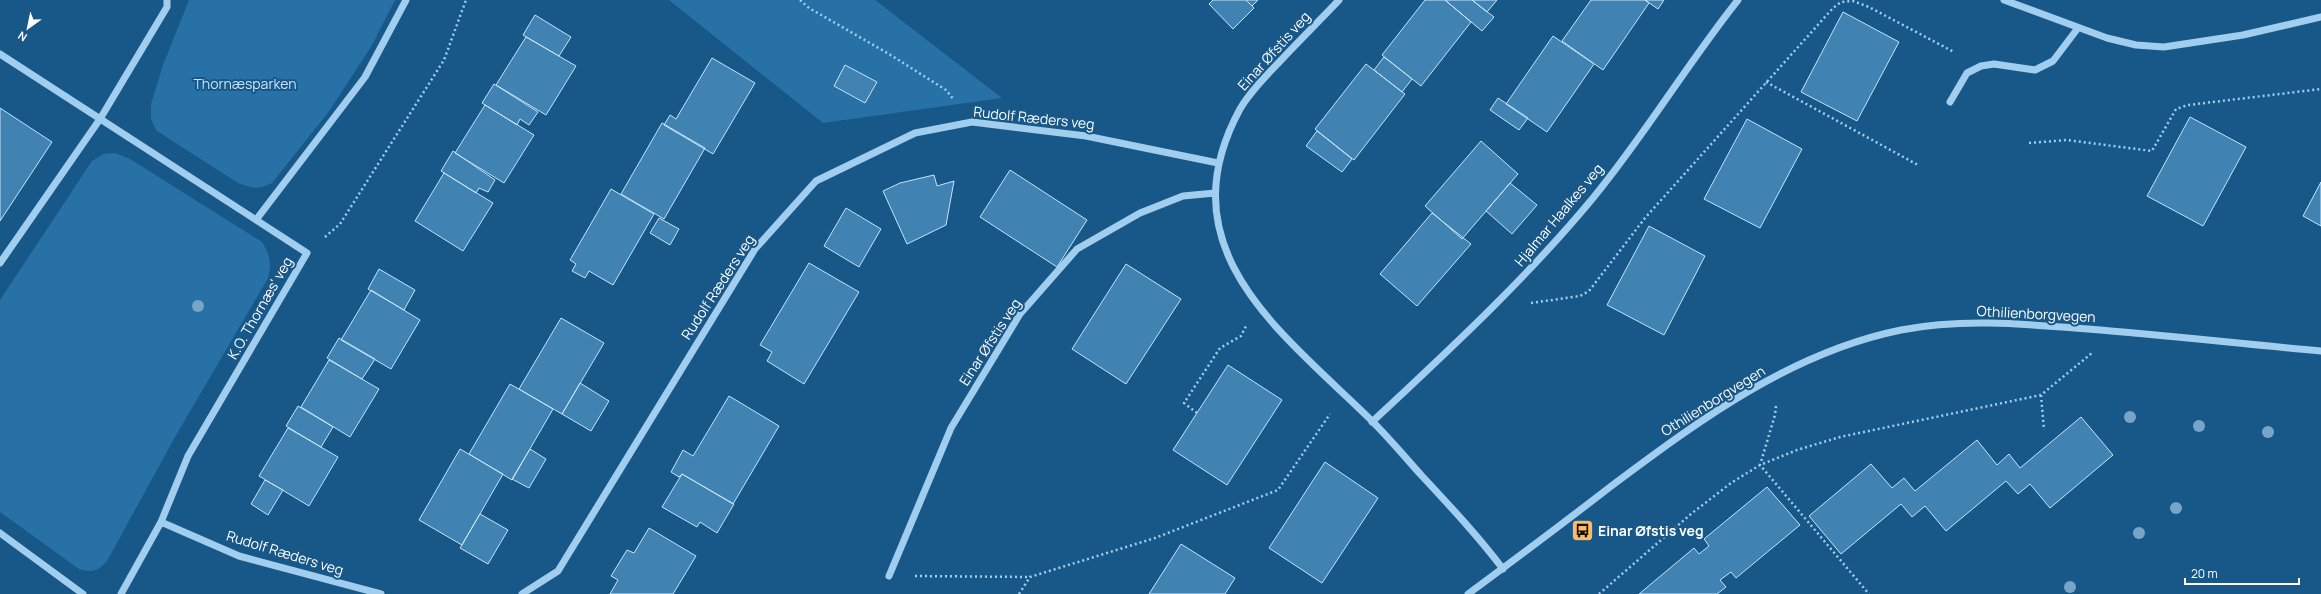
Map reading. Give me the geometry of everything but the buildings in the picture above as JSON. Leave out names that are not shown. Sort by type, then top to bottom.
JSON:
[{"type":"street","points":[[0,263],[100,119],[166,7],[167,0]]},
{"type":"street","points":[[256,220],[365,77],[406,0]]},
{"type":"street","name":"Einar Øfstis veg","points":[[1339,0],[1262,79],[1240,108],[1218,163],[1215,193],[1220,238],[1235,272],[1256,304],[1275,326],[1372,422],[1480,539],[1503,569]]},
{"type":"street","name":"Hjalmar Haalkes veg","points":[[1372,422],[1501,301],[1594,197],[1738,0]]},
{"type":"street","points":[[2004,0],[2078,28],[2129,43],[2164,47],[2243,35],[2321,17]]},
{"type":"street","points":[[1950,102],[1968,73],[1981,66],[1994,64],[2035,70],[2053,61],[2078,28]]},
{"type":"street","name":"K.O. Thornæs' veg","points":[[0,54],[307,253],[188,456],[161,522],[121,594]]},
{"type":"street","name":"Rudolf Ræders veg","points":[[522,594],[558,571],[755,249],[816,181],[915,133],[972,122],[1086,136],[1218,163]]},
{"type":"street","name":"Einar Øfstis veg","points":[[889,576],[951,428],[1020,314],[1077,249],[1140,213],[1183,196],[1215,193]]},
{"type":"street","name":"Othilienborgvegen","points":[[1468,594],[1697,423],[1747,391],[1808,360],[1851,343],[1901,330],[1946,324],[2015,323],[2321,351]]},
{"type":"street","name":"Rudolf Ræders veg","points":[[161,522],[239,556],[381,594]]},
{"type":"street","points":[[0,533],[83,594]]},
{"type":"path","points":[[307,253],[340,224],[444,60],[466,0]]},
{"type":"path","points":[[800,0],[809,8],[889,54],[946,90],[972,122]]},
{"type":"path","points":[[1501,301],[1532,303],[1580,296],[1589,291],[1645,218],[1833,8],[1841,2],[1853,1],[1869,7],[1981,66]]},
{"type":"path","points":[[1766,82],[1918,165]]},
{"type":"path","points":[[2029,143],[2067,140],[2152,151],[2176,109],[2188,105],[2321,89]]},
{"type":"path","points":[[1197,413],[1184,403],[1220,348],[1241,336],[1256,304]]},
{"type":"path","points":[[1599,594],[1691,514],[1731,483],[1760,465],[1797,450],[1840,437],[2041,395],[2085,361],[2093,352]]},
{"type":"path","points":[[889,576],[1030,577],[1156,538],[1278,490],[1343,394]]},
{"type":"path","points":[[2041,395],[2044,430]]},
{"type":"path","points":[[1760,465],[1776,415],[1776,406]]},
{"type":"path","points":[[1760,465],[1869,594]]},
{"type":"path","points":[[1019,594],[1030,577]]},
{"type":"green space","name":"Thornæsparken","points":[[189,0],[395,0],[372,45],[330,110],[272,183],[263,187],[255,188],[238,183],[157,131],[151,120],[151,104],[163,65]]},
{"type":"green space","points":[[669,0],[875,0],[1002,98],[823,123]]},
{"type":"green space","points":[[115,153],[130,159],[262,242],[267,251],[270,268],[268,278],[175,437],[107,561],[98,569],[88,571],[79,569],[0,512],[0,300],[92,161],[104,154]]},
{"type":"place","name":"Einar Øfstis veg","points":[[1583,531]]}]
